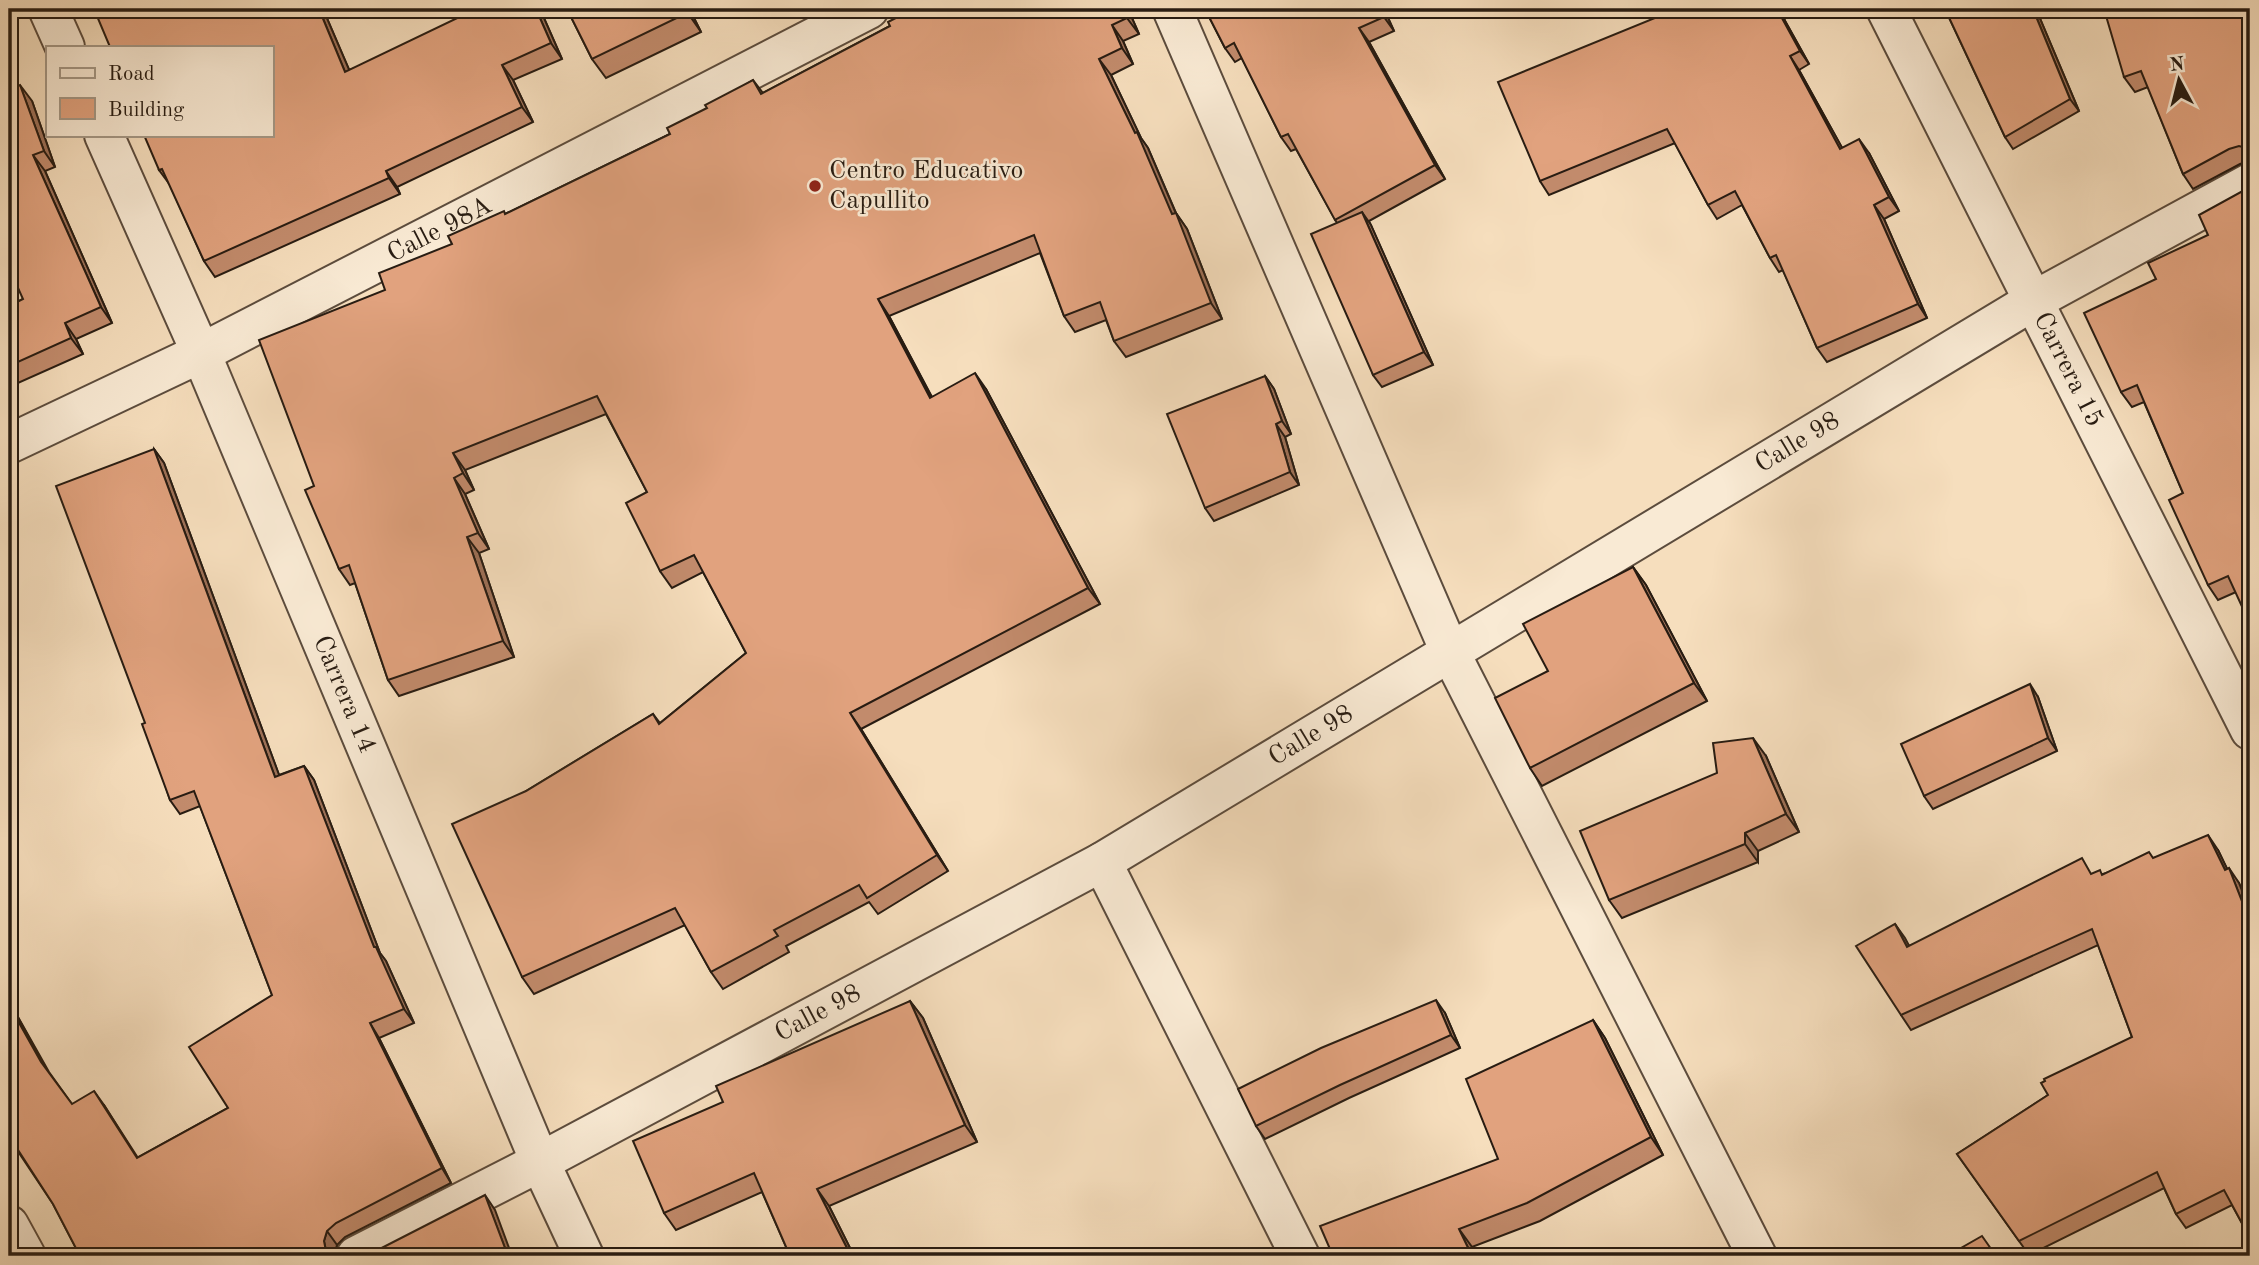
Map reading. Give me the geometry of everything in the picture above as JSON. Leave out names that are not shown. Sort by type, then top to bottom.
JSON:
[{"type":"street","points":[[48,9],[65,46]]},
{"type":"street","name":"Calle 98A","points":[[9,444],[201,353],[869,9]]},
{"type":"street","points":[[1172,9],[1450,652],[1757,1256]]},
{"type":"street","name":"Carrera 15","points":[[1886,9],[2250,730]]},
{"type":"street","name":"Carrera 14","points":[[104,136],[201,353],[540,1162],[584,1256]]},
{"type":"street","name":"Calle 98","points":[[356,1256],[540,1162],[1102,862],[2034,301],[2250,183]]},
{"type":"street","points":[[1102,862],[1300,1256]]},
{"type":"street","points":[[9,1225],[26,1256]]},
{"type":"building","points":[[94,9],[319,9],[345,72],[476,9],[536,9],[551,43],[502,65],[522,107],[386,171],[389,178],[204,261],[144,136],[273,136],[273,46],[110,46]]},
{"type":"building","points":[[567,9],[685,9],[687,13],[592,59]]},
{"type":"building","points":[[913,9],[1123,9],[1127,18],[1112,25],[1122,48],[1099,59],[1135,133],[1137,132],[1172,214],[1176,213],[1211,303],[1114,341],[1100,302],[1064,316],[1034,235],[878,299],[930,398],[975,373],[1088,588],[850,713],[937,855],[867,898],[859,885],[774,930],[778,936],[711,972],[675,908],[522,977],[452,824],[526,791],[653,714],[659,724],[746,653],[694,555],[660,571],[626,503],[647,492],[597,396],[453,453],[463,473],[454,478],[478,533],[467,537],[503,641],[388,680],[349,565],[339,569],[305,490],[314,486],[259,340],[385,290],[379,273],[452,244],[448,236],[504,211],[505,214],[670,134],[667,128],[753,80],[761,94],[890,26],[888,22]]},
{"type":"building","points":[[1205,9],[1380,9],[1384,17],[1359,28],[1435,165],[1335,220],[1288,134],[1281,137],[1234,43],[1225,48]]},
{"type":"building","points":[[1651,9],[1777,9],[1800,51],[1790,56],[1840,149],[1859,139],[1889,197],[1874,205],[1918,304],[1817,348],[1776,255],[1770,258],[1735,191],[1708,205],[1667,129],[1540,181],[1498,82],[1655,18]]},
{"type":"building","points":[[1945,9],[2033,9],[2070,99],[2005,137]]},
{"type":"building","points":[[2104,9],[2250,9],[2250,149],[2239,146],[2229,149],[2183,174],[2141,71],[2124,77]]},
{"type":"building","points":[[20,85],[44,151],[33,155],[101,307],[65,323],[71,338],[9,366],[9,306],[23,299],[9,268],[9,89]]},
{"type":"building","points":[[2250,187],[2250,624],[2228,576],[2208,585],[2169,500],[2183,493],[2137,385],[2121,392],[2084,313],[2156,279],[2148,263],[2208,235],[2199,215]]},
{"type":"building","points":[[1362,212],[1424,352],[1373,375],[1311,234]]},
{"type":"building","points":[[1265,376],[1282,421],[1276,424],[1290,472],[1205,508],[1167,414]]},
{"type":"building","points":[[154,449],[275,777],[304,766],[374,947],[404,1009],[370,1023],[442,1168],[336,1223],[327,1231],[324,1241],[326,1251],[331,1256],[80,1256],[53,1204],[9,1136],[9,1005],[41,1062],[72,1104],[94,1091],[137,1158],[228,1108],[189,1047],[272,995],[194,791],[170,800],[142,724],[145,723],[56,486]]},
{"type":"building","points":[[1633,567],[1694,683],[1530,768],[1495,698],[1548,671],[1523,624]]},
{"type":"building","points":[[2030,684],[2048,738],[1924,796],[1901,744]]},
{"type":"building","points":[[1753,738],[1786,814],[1745,833],[1745,844],[1609,900],[1580,831],[1717,773],[1713,743]]},
{"type":"building","points":[[2208,835],[2225,870],[2229,868],[2250,922],[2250,1238],[2224,1190],[2176,1214],[2157,1172],[2019,1241],[1957,1154],[2048,1095],[2041,1083],[2044,1079],[2132,1037],[2092,929],[1901,1015],[1856,946],[1895,924],[1907,947],[2082,858],[2091,874],[2100,870],[2102,875],[2149,852],[2153,858]]},
{"type":"building","points":[[1436,1000],[1451,1035],[1256,1126],[1238,1089],[1321,1048]]},
{"type":"building","points":[[910,1001],[965,1125],[817,1189],[851,1256],[778,1256],[777,1254],[787,1249],[754,1173],[664,1213],[633,1141],[723,1102],[716,1086]]},
{"type":"building","points":[[1593,1020],[1651,1137],[1527,1203],[1459,1229],[1472,1256],[1333,1256],[1320,1226],[1498,1159],[1466,1079]]},
{"type":"building","points":[[485,1195],[508,1256],[366,1256]]},
{"type":"building","points":[[1982,1236],[1996,1256],[1947,1256]]},
{"type":"place","name":"Centro Educativo Capullito","points":[[815,186]]}]
